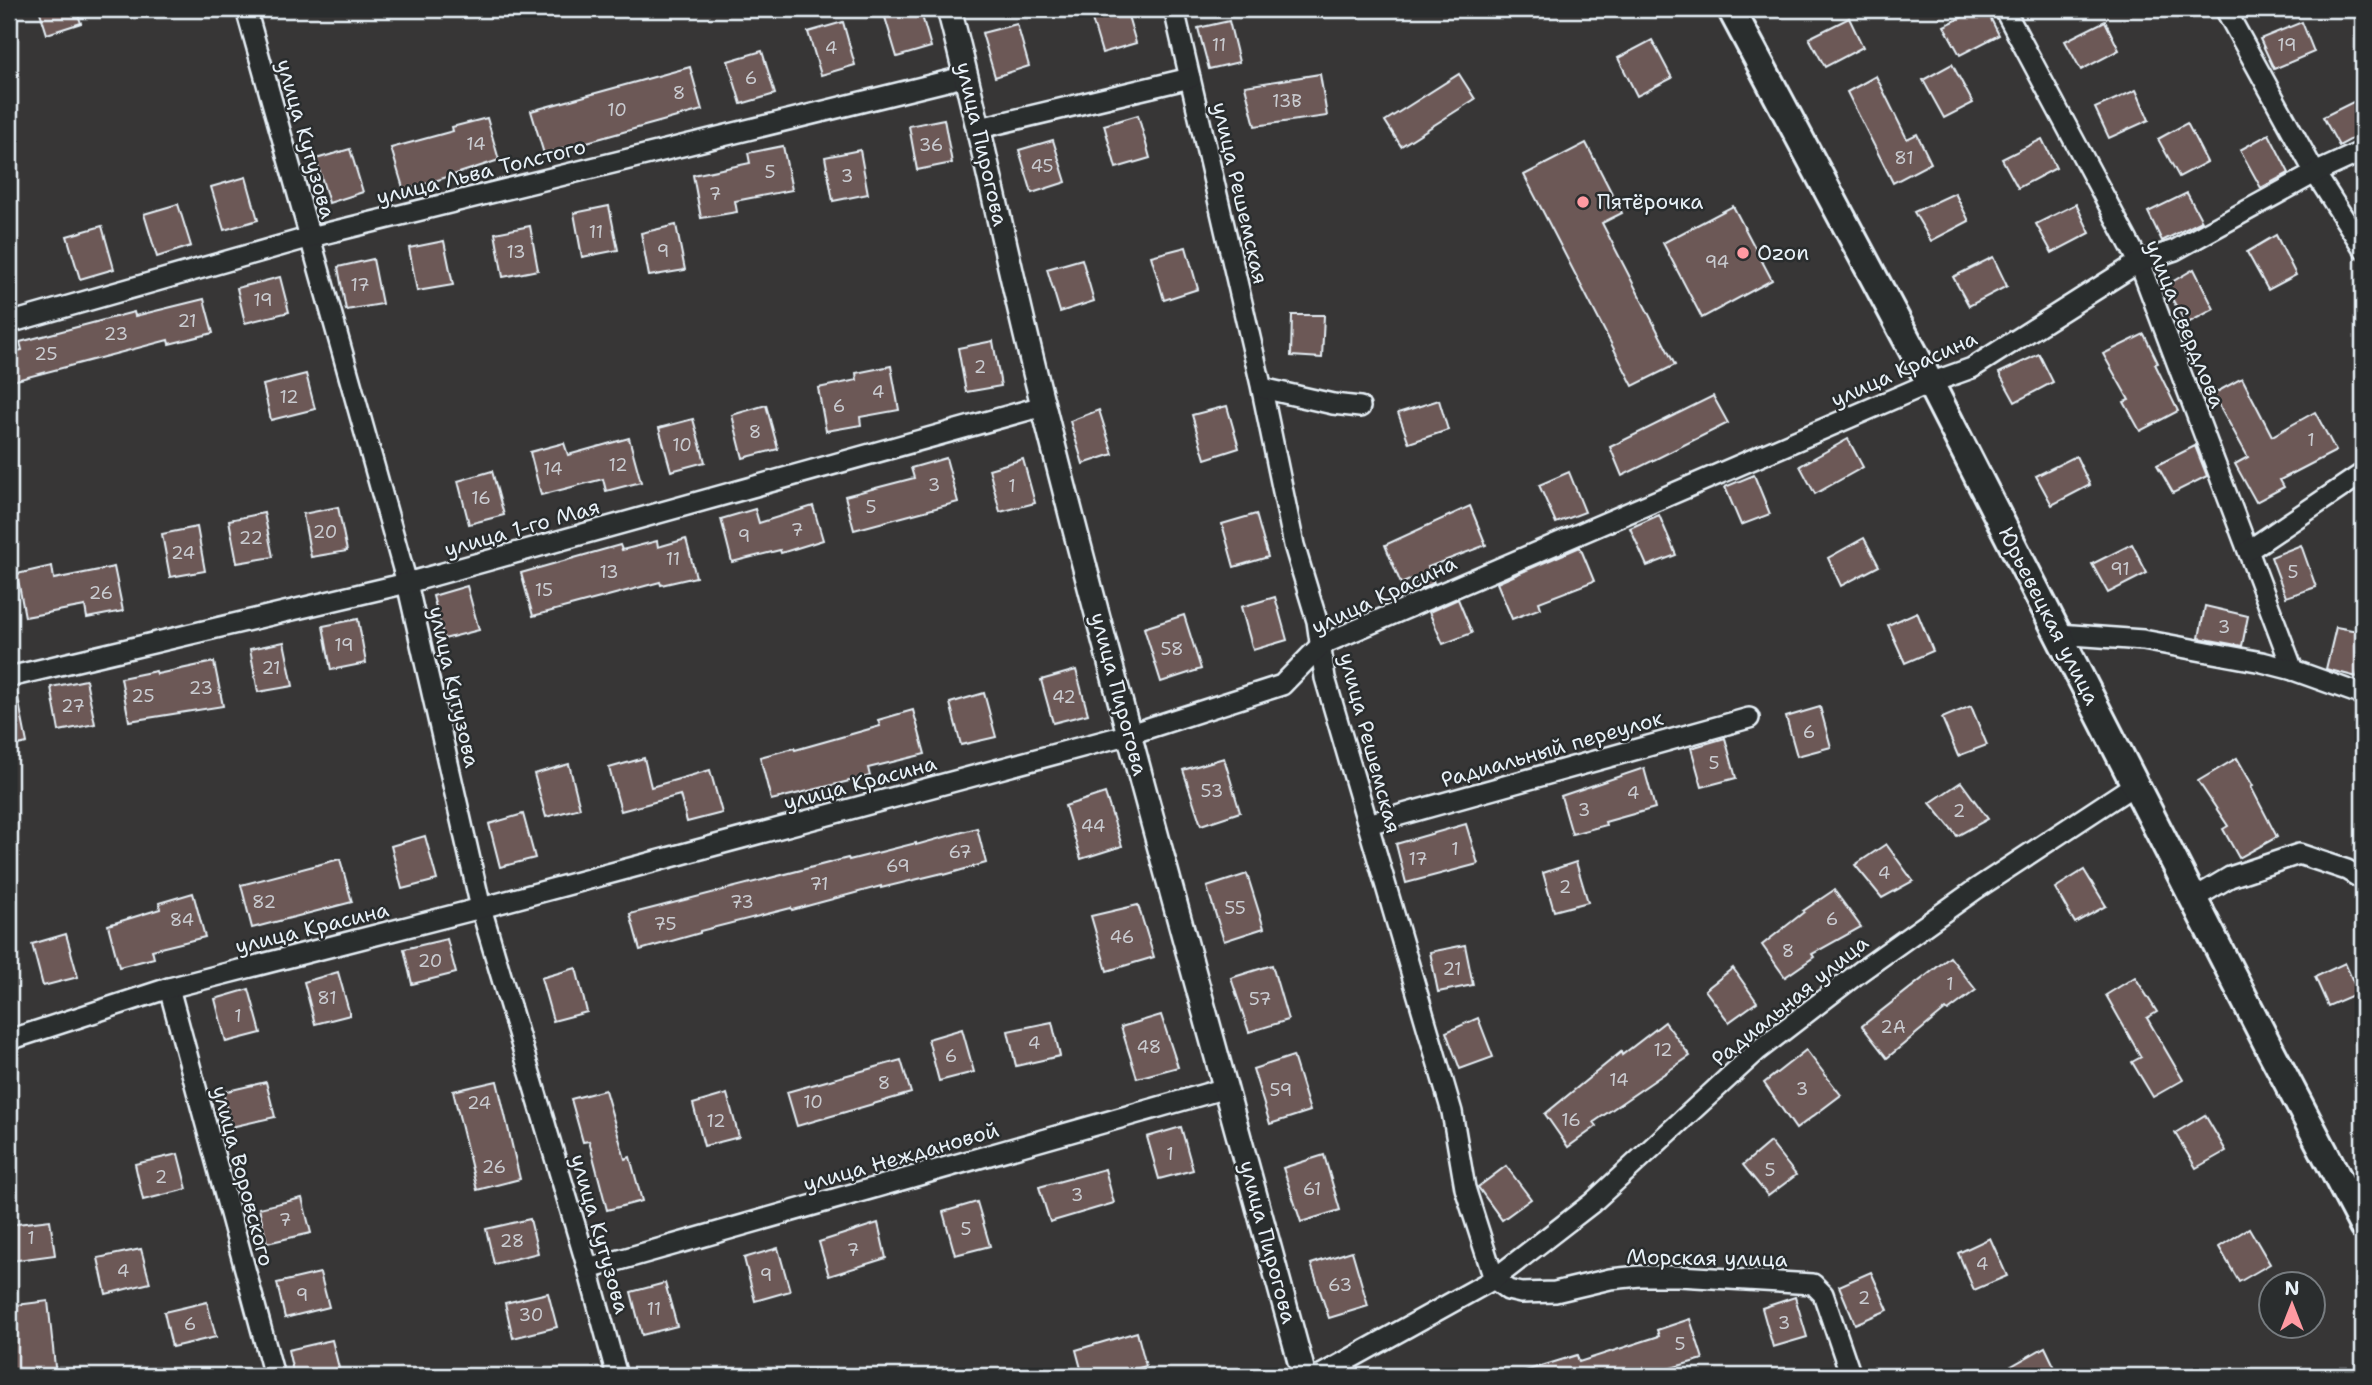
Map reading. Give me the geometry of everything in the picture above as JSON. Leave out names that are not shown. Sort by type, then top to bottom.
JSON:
[{"type":"main road","name":"Юрьевецкая улица","points":[[1731,9],[1930,383],[2134,785],[2363,1226]]},
{"type":"street","name":"улица Кутузова","points":[[246,9],[407,583],[481,908],[617,1376]]},
{"type":"street","name":"улица Пирогова","points":[[949,9],[980,128],[1043,407],[1304,1376]]},
{"type":"street","name":"улица Решемская","points":[[1174,9],[1262,388],[1294,545],[1317,621],[1325,678],[1452,1112],[1465,1188],[1494,1279]]},
{"type":"street","name":"улица Свердлова","points":[[2004,9],[2139,262],[2293,670]]},
{"type":"street","points":[[2225,9],[2315,173],[2363,248]]},
{"type":"street","name":"улица Льва Толстого","points":[[9,323],[311,237],[967,76]]},
{"type":"street","points":[[980,128],[1190,78]]},
{"type":"street","name":"улица Красина","points":[[9,1040],[169,988],[481,908],[1129,734],[1282,685],[1321,645],[1930,383],[1972,368],[2139,262],[2175,250],[2315,173],[2363,151]]},
{"type":"street","points":[[1262,388],[1333,404],[1360,407]]},
{"type":"street","name":"улица 1-го Мая","points":[[9,677],[407,583],[1043,407]]},
{"type":"street","points":[[2249,550],[2363,473]]},
{"type":"street","points":[[2057,634],[2143,640],[2262,662],[2363,695]]},
{"type":"street","name":"Радиальный переулок","points":[[1368,824],[1749,718]]},
{"type":"street","name":"Радиальная улица","points":[[1494,1279],[1592,1203],[1756,1051],[1976,888],[2134,785]]},
{"type":"street","points":[[2193,899],[2230,877],[2299,854],[2347,870],[2363,880]]},
{"type":"street","name":"улица Воровского","points":[[169,988],[274,1376]]},
{"type":"street","name":"улица Неждановой","points":[[588,1269],[1226,1088]]},
{"type":"street","name":"Морская улица","points":[[1494,1279],[1508,1290],[1521,1293],[1555,1292],[1610,1279],[1640,1276],[1813,1284],[1823,1294],[1851,1376]]},
{"type":"street","points":[[1319,1376],[1494,1279]]},
{"type":"building","points":[[39,9],[76,9],[81,23],[47,34]]},
{"type":"building","points":[[902,9],[920,9],[931,47],[897,57],[884,14]]},
{"type":"building","points":[[1089,9],[1126,9],[1136,43],[1102,53]]},
{"type":"building","points":[[1979,9],[1986,9],[1999,35],[1960,55],[1944,26]]},
{"type":"building","points":[[1849,18],[1863,47],[1825,67],[1809,38]]},
{"type":"building","points":[[1229,21],[1239,62],[1209,69],[1198,28]]},
{"type":"building","points":[[2105,21],[2119,50],[2081,70],[2065,41]]},
{"type":"building","points":[[843,22],[855,65],[821,75],[808,32]]},
{"type":"building","points":[[2302,22],[2314,52],[2274,69],[2260,39]]},
{"type":"building","points":[[1017,24],[1029,66],[995,77],[982,33]]},
{"type":"building","points":[[1652,40],[1672,78],[1637,96],[1618,58]]},
{"type":"building","points":[[762,51],[775,94],[741,104],[728,61]]},
{"type":"building","points":[[1952,64],[1973,103],[1944,118],[1923,80]]},
{"type":"building","points":[[690,67],[702,110],[544,154],[531,111]]},
{"type":"building","points":[[1320,74],[1327,116],[1255,126],[1245,86]]},
{"type":"building","points":[[1459,74],[1475,99],[1401,146],[1385,121]]},
{"type":"building","points":[[1876,76],[1907,139],[1917,134],[1931,163],[1893,183],[1847,92]]},
{"type":"building","points":[[2136,90],[2149,120],[2109,138],[2095,108]]},
{"type":"building","points":[[2363,97],[2363,133],[2339,146],[2323,117]]},
{"type":"building","points":[[1138,115],[1150,158],[1116,168],[1104,125]]},
{"type":"building","points":[[487,118],[499,160],[404,191],[391,148],[453,131],[452,127]]},
{"type":"building","points":[[944,119],[952,163],[917,170],[909,126]]},
{"type":"building","points":[[2187,123],[2207,162],[2179,177],[2158,139]]},
{"type":"building","points":[[2269,134],[2289,173],[2261,188],[2240,150]]},
{"type":"building","points":[[2042,139],[2056,168],[2018,188],[2002,159]]},
{"type":"building","points":[[1053,140],[1066,182],[1032,193],[1019,150]]},
{"type":"building","points":[[1586,143],[1622,213],[1602,223],[1675,365],[1633,386],[1524,175]]},
{"type":"building","points":[[783,146],[792,190],[735,201],[737,212],[701,218],[693,175],[750,163],[748,153]]},
{"type":"building","points":[[350,149],[363,192],[329,203],[316,159]]},
{"type":"building","points":[[860,150],[868,194],[833,201],[825,157]]},
{"type":"building","points":[[246,177],[258,220],[224,230],[211,187]]},
{"type":"building","points":[[1955,193],[1969,221],[1931,241],[1914,212]]},
{"type":"building","points":[[2187,193],[2202,221],[2162,241],[2148,212]]},
{"type":"building","points":[[178,204],[191,246],[157,257],[144,214]]},
{"type":"building","points":[[2076,204],[2090,233],[2052,253],[2036,224]]},
{"type":"building","points":[[609,206],[618,250],[582,257],[574,213]]},
{"type":"building","points":[[1733,206],[1772,280],[1702,318],[1663,243]]},
{"type":"building","points":[[676,225],[685,270],[649,276],[641,233]]},
{"type":"building","points":[[102,226],[114,269],[80,279],[67,236]]},
{"type":"building","points":[[530,226],[538,270],[503,277],[495,233]]},
{"type":"building","points":[[2276,235],[2296,275],[2268,290],[2247,252]]},
{"type":"building","points":[[444,241],[453,285],[417,291],[409,248]]},
{"type":"building","points":[[1186,247],[1198,289],[1164,300],[1151,256]]},
{"type":"building","points":[[1993,257],[2007,286],[1969,306],[1953,277]]},
{"type":"building","points":[[373,259],[382,304],[346,310],[338,267]]},
{"type":"building","points":[[1082,259],[1094,301],[1060,312],[1047,269]]},
{"type":"building","points":[[2194,269],[2214,309],[2186,324],[2165,286]]},
{"type":"building","points":[[280,277],[289,312],[245,323],[237,288]]},
{"type":"building","points":[[204,299],[213,333],[169,344],[168,340],[9,382],[9,353],[22,350],[20,342],[134,312],[135,316]]},
{"type":"building","points":[[1292,315],[1324,315],[1322,358],[1291,356]]},
{"type":"building","points":[[2144,334],[2178,411],[2140,431],[2124,402],[2129,400],[2103,354]]},
{"type":"building","points":[[993,341],[1001,386],[966,392],[958,348]]},
{"type":"building","points":[[2039,354],[2053,382],[2015,402],[1999,373]]},
{"type":"building","points":[[891,366],[899,410],[860,417],[861,425],[826,431],[818,388],[857,380],[856,373]]},
{"type":"building","points":[[306,374],[315,409],[271,420],[263,385]]},
{"type":"building","points":[[2242,378],[2272,436],[2315,412],[2336,451],[2280,480],[2284,487],[2256,502],[2235,464],[2248,457],[2213,394]]},
{"type":"building","points":[[1713,396],[1728,423],[1622,476],[1610,447]]},
{"type":"building","points":[[1439,400],[1448,430],[1409,443],[1398,413]]},
{"type":"building","points":[[766,405],[778,449],[743,458],[732,415]]},
{"type":"building","points":[[1227,406],[1239,448],[1205,459],[1192,415]]},
{"type":"building","points":[[1099,410],[1113,454],[1083,464],[1070,421]]},
{"type":"building","points":[[693,419],[705,462],[671,471],[659,428]]},
{"type":"building","points":[[629,438],[641,482],[606,491],[603,479],[541,495],[530,452],[564,443],[568,455]]},
{"type":"building","points":[[1848,439],[1863,467],[1815,494],[1800,466]]},
{"type":"building","points":[[2195,446],[2207,476],[2173,493],[2157,465]]},
{"type":"building","points":[[2076,456],[2090,485],[2052,505],[2036,476]]},
{"type":"building","points":[[946,458],[958,502],[854,530],[845,496],[914,478],[911,468]]},
{"type":"building","points":[[1023,459],[1035,503],[1000,512],[989,469]]},
{"type":"building","points":[[492,471],[504,515],[469,524],[458,481]]},
{"type":"building","points":[[1569,472],[1585,512],[1556,523],[1539,485]]},
{"type":"building","points":[[1754,475],[1770,514],[1741,525],[1725,487]]},
{"type":"building","points":[[813,506],[823,540],[781,553],[780,550],[732,562],[721,519],[755,509],[759,523]]},
{"type":"building","points":[[1470,506],[1486,545],[1428,567],[1434,583],[1419,589],[1414,578],[1401,584],[1385,545]]},
{"type":"building","points":[[338,507],[347,551],[311,557],[303,514]]},
{"type":"building","points":[[264,513],[273,557],[237,563],[229,520]]},
{"type":"building","points":[[1256,514],[1268,557],[1234,567],[1222,524]]},
{"type":"building","points":[[1659,515],[1676,555],[1647,566],[1630,528]]},
{"type":"building","points":[[197,527],[205,571],[170,577],[162,534]]},
{"type":"building","points":[[1864,538],[1879,566],[1841,586],[1828,558]]},
{"type":"building","points":[[686,539],[696,577],[661,585],[660,582],[533,616],[521,573],[620,545],[622,550],[657,541],[658,547]]},
{"type":"building","points":[[2132,544],[2147,573],[2108,593],[2092,564]]},
{"type":"building","points":[[2301,545],[2316,587],[2286,597],[2271,557]]},
{"type":"building","points":[[1580,547],[1594,581],[1539,602],[1541,608],[1512,619],[1497,583]]},
{"type":"building","points":[[52,566],[54,579],[114,567],[123,611],[87,618],[85,606],[25,617],[17,574]]},
{"type":"building","points":[[467,586],[479,630],[444,639],[433,596]]},
{"type":"building","points":[[1275,597],[1287,640],[1253,650],[1241,607]]},
{"type":"building","points":[[1458,599],[1472,633],[1443,644],[1429,612]]},
{"type":"building","points":[[2205,606],[2248,616],[2242,646],[2199,638]]},
{"type":"building","points":[[1917,612],[1933,651],[1905,663],[1888,625]]},
{"type":"building","points":[[1184,615],[1201,669],[1161,682],[1144,628]]},
{"type":"building","points":[[358,619],[366,663],[331,670],[323,626]]},
{"type":"building","points":[[2336,627],[2363,632],[2363,653],[2357,677],[2326,669]]},
{"type":"building","points":[[284,642],[293,686],[258,692],[250,649]]},
{"type":"building","points":[[214,662],[223,706],[129,721],[121,678],[156,671],[157,674]]},
{"type":"building","points":[[1076,670],[1088,714],[1053,723],[1041,680]]},
{"type":"building","points":[[86,680],[95,724],[59,731],[51,687]]},
{"type":"building","points":[[17,693],[27,743],[9,747],[9,694]]},
{"type":"building","points":[[984,693],[996,737],[961,745],[950,703]]},
{"type":"building","points":[[1971,706],[1987,745],[1958,756],[1942,718]]},
{"type":"building","points":[[1820,707],[1831,747],[1797,756],[1786,717]]},
{"type":"building","points":[[913,710],[925,754],[868,768],[870,776],[771,800],[760,757],[880,726],[878,720]]},
{"type":"building","points":[[1725,738],[1736,778],[1702,787],[1691,748]]},
{"type":"building","points":[[644,758],[651,787],[710,770],[722,813],[687,822],[680,795],[621,811],[609,768]]},
{"type":"building","points":[[1224,758],[1240,812],[1201,825],[1183,770]]},
{"type":"building","points":[[2237,758],[2277,837],[2239,858],[2223,829],[2228,826],[2198,781]]},
{"type":"building","points":[[569,764],[580,808],[546,817],[534,774]]},
{"type":"building","points":[[1644,768],[1655,808],[1572,834],[1561,796]]},
{"type":"building","points":[[1961,782],[1988,819],[1957,836],[1930,803]]},
{"type":"building","points":[[1105,793],[1122,846],[1081,859],[1065,806]]},
{"type":"building","points":[[523,814],[535,858],[500,867],[489,824]]},
{"type":"building","points":[[1466,824],[1478,864],[1406,883],[1396,844]]},
{"type":"building","points":[[977,828],[986,863],[944,875],[943,873],[881,886],[792,910],[791,908],[700,931],[640,950],[630,914]]},
{"type":"building","points":[[425,836],[437,880],[402,889],[391,846]]},
{"type":"building","points":[[1886,844],[1913,881],[1882,898],[1855,865]]},
{"type":"building","points":[[340,859],[352,902],[252,928],[241,885]]},
{"type":"building","points":[[1576,862],[1588,902],[1554,911],[1543,873]]},
{"type":"building","points":[[2084,870],[2106,906],[2075,923],[2055,888]]},
{"type":"building","points":[[1247,874],[1264,928],[1224,941],[1207,887]]},
{"type":"building","points":[[1834,890],[1861,927],[1812,954],[1814,957],[1785,977],[1762,945],[1803,911]]},
{"type":"building","points":[[193,893],[205,937],[152,950],[154,958],[119,967],[108,925],[160,909],[159,903]]},
{"type":"building","points":[[1138,905],[1154,957],[1107,971],[1091,916]]},
{"type":"building","points":[[66,934],[78,977],[43,986],[32,944]]},
{"type":"building","points":[[447,939],[456,973],[412,984],[404,949]]},
{"type":"building","points":[[1465,945],[1473,985],[1438,992],[1430,952]]},
{"type":"building","points":[[1950,957],[1976,990],[1948,1011],[1946,1009],[1887,1058],[1862,1026]]},
{"type":"building","points":[[2345,963],[2358,993],[2328,1006],[2315,977]]},
{"type":"building","points":[[1272,965],[1288,1020],[1249,1032],[1231,978]]},
{"type":"building","points":[[576,968],[587,1012],[553,1021],[541,978]]},
{"type":"building","points":[[1733,968],[1757,1002],[1729,1022],[1705,990]]},
{"type":"building","points":[[338,972],[350,1015],[315,1024],[304,982]]},
{"type":"building","points":[[2135,977],[2157,1012],[2147,1018],[2183,1080],[2153,1097],[2132,1062],[2141,1057],[2106,995]]},
{"type":"building","points":[[249,989],[261,1033],[226,1042],[215,999]]},
{"type":"building","points":[[1161,1015],[1178,1067],[1137,1078],[1121,1027]]},
{"type":"building","points":[[1478,1018],[1493,1057],[1460,1069],[1446,1032]]},
{"type":"building","points":[[1052,1022],[1060,1056],[1016,1066],[1008,1031]]},
{"type":"building","points":[[1665,1022],[1690,1056],[1594,1122],[1597,1126],[1568,1147],[1545,1114],[1621,1052],[1622,1055]]},
{"type":"building","points":[[962,1029],[974,1072],[939,1081],[928,1039]]},
{"type":"building","points":[[1806,1050],[1841,1095],[1796,1129],[1764,1083]]},
{"type":"building","points":[[1293,1056],[1310,1111],[1270,1124],[1253,1069]]},
{"type":"building","points":[[901,1060],[911,1093],[797,1126],[787,1092]]},
{"type":"building","points":[[497,1081],[520,1179],[477,1190],[453,1091]]},
{"type":"building","points":[[266,1082],[275,1117],[231,1127],[223,1092]]},
{"type":"building","points":[[605,1090],[625,1159],[630,1157],[642,1201],[607,1210],[589,1141],[583,1142],[571,1099]]},
{"type":"building","points":[[727,1094],[739,1137],[704,1146],[693,1104]]},
{"type":"building","points":[[2205,1115],[2226,1151],[2196,1168],[2175,1133]]},
{"type":"building","points":[[1181,1127],[1193,1170],[1159,1179],[1147,1137]]},
{"type":"building","points":[[1770,1142],[1796,1175],[1768,1196],[1743,1165]]},
{"type":"building","points":[[178,1154],[187,1189],[143,1200],[135,1164]]},
{"type":"building","points":[[1324,1155],[1340,1210],[1301,1222],[1283,1168]]},
{"type":"building","points":[[1506,1166],[1531,1199],[1502,1220],[1478,1187]]},
{"type":"building","points":[[1105,1169],[1114,1203],[1050,1222],[1039,1187]]},
{"type":"building","points":[[302,1198],[311,1233],[267,1243],[259,1208]]},
{"type":"building","points":[[977,1202],[990,1246],[955,1255],[943,1212]]},
{"type":"building","points":[[530,1219],[538,1253],[494,1264],[486,1229]]},
{"type":"building","points":[[50,1220],[55,1255],[10,1261],[9,1225]]},
{"type":"building","points":[[878,1223],[886,1258],[829,1276],[819,1242]]},
{"type":"building","points":[[2249,1228],[2270,1264],[2239,1282],[2219,1247]]},
{"type":"building","points":[[1990,1238],[2007,1276],[1974,1290],[1958,1253]]},
{"type":"building","points":[[778,1248],[790,1291],[755,1301],[744,1258]]},
{"type":"building","points":[[141,1249],[150,1283],[106,1294],[98,1258]]},
{"type":"building","points":[[1352,1251],[1368,1306],[1329,1318],[1311,1264]]},
{"type":"building","points":[[1871,1272],[1888,1310],[1855,1324],[1839,1286]]},
{"type":"building","points":[[320,1273],[329,1307],[285,1318],[277,1283]]},
{"type":"building","points":[[665,1283],[677,1326],[642,1335],[631,1292]]},
{"type":"building","points":[[548,1293],[557,1327],[513,1338],[505,1303]]},
{"type":"building","points":[[1795,1297],[1807,1337],[1773,1347],[1762,1308]]},
{"type":"building","points":[[48,1301],[56,1376],[11,1376],[9,1306]]},
{"type":"building","points":[[207,1302],[216,1337],[172,1347],[164,1312]]},
{"type":"building","points":[[1690,1319],[1703,1359],[1642,1376],[1523,1376],[1522,1372],[1577,1355],[1579,1362],[1659,1336],[1657,1330]]},
{"type":"building","points":[[1137,1332],[1146,1366],[1110,1376],[1083,1376],[1076,1350]]},
{"type":"building","points":[[332,1340],[341,1376],[294,1376],[288,1350]]},
{"type":"building","points":[[2045,1347],[2059,1376],[1994,1376]]},
{"type":"place","name":"Пятёрочка","points":[[1583,202]]},
{"type":"place","name":"Ozon","points":[[1743,253]]}]
